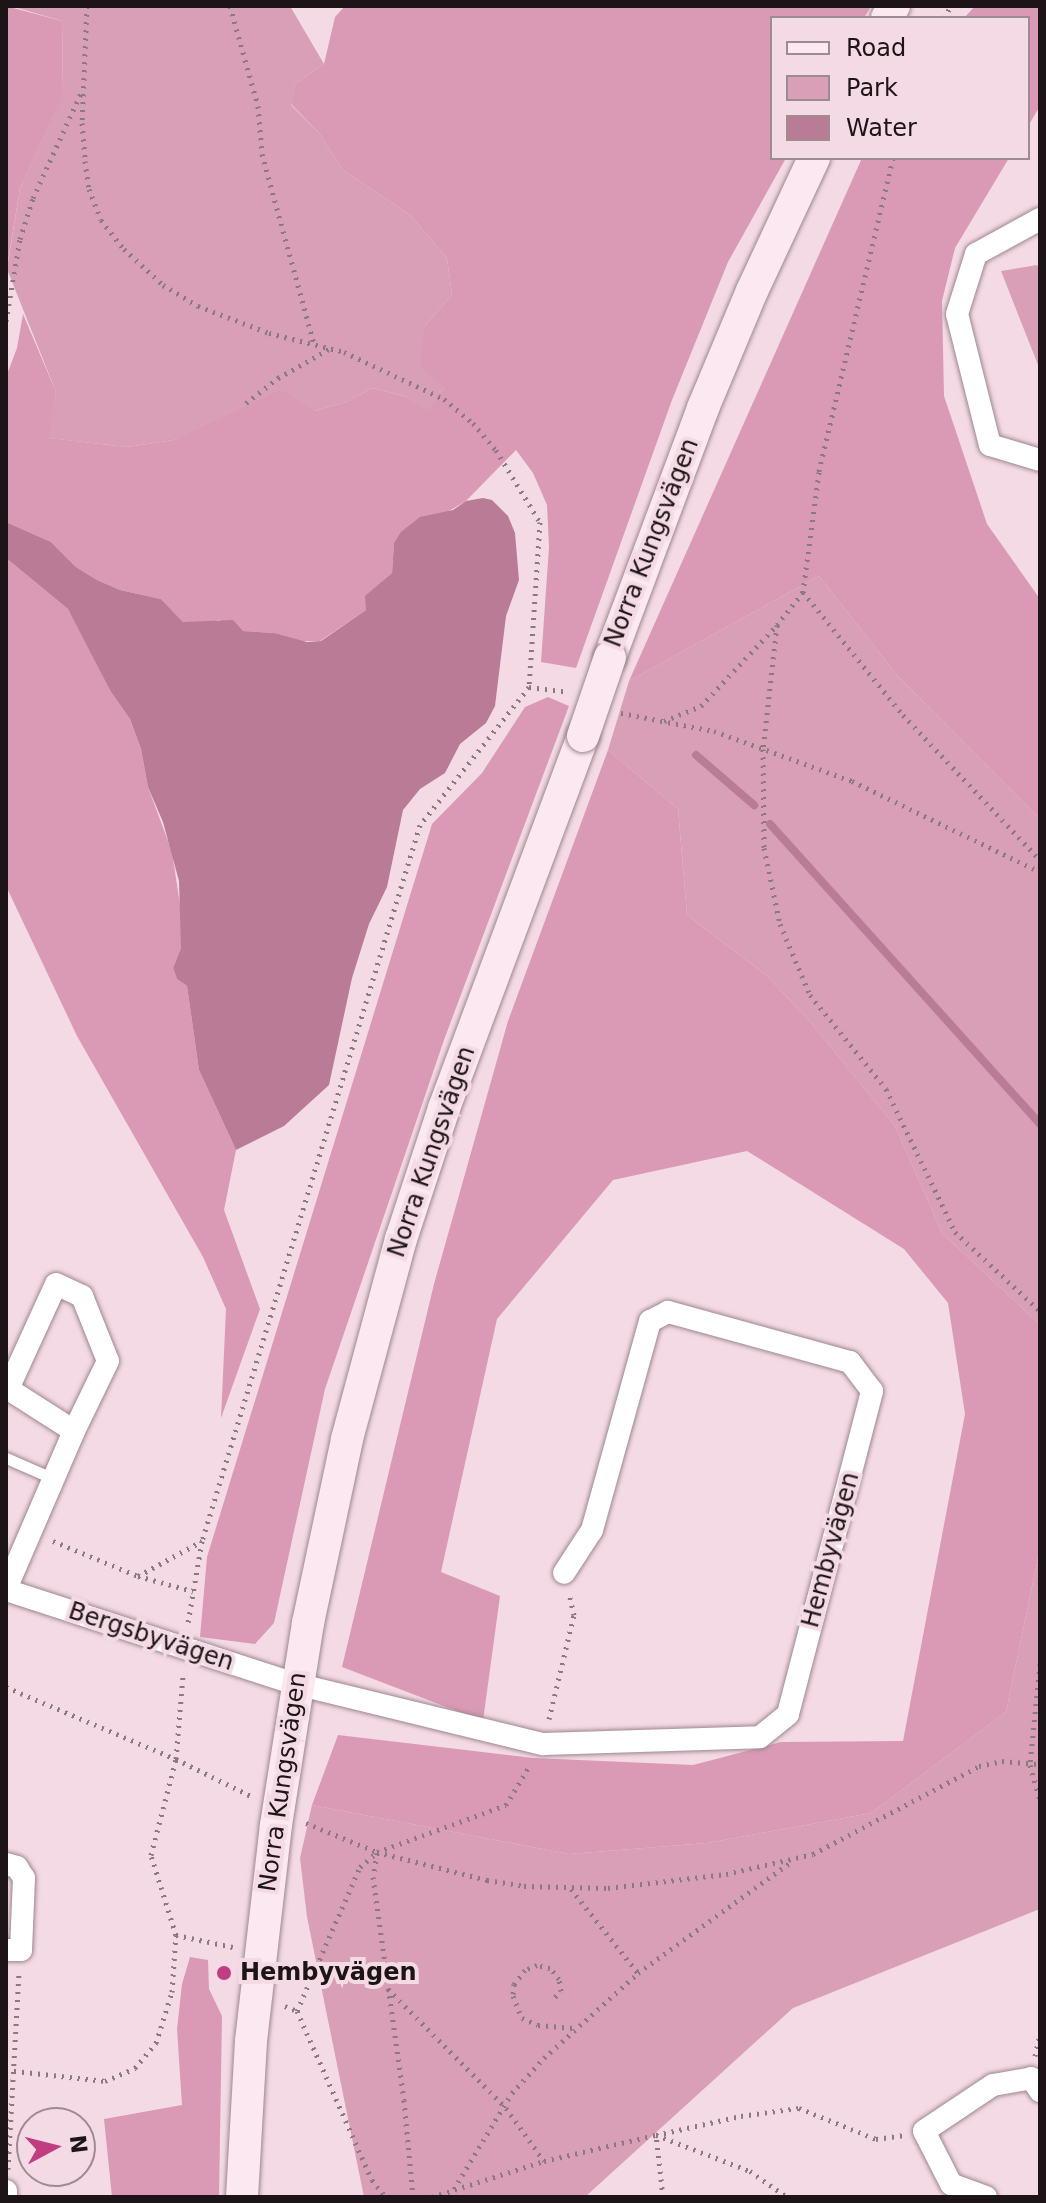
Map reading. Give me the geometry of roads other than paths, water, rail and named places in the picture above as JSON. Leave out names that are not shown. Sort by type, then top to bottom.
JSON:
[{"type":"main road","name":"Norra Kungsvägen","points":[[242,2197],[260,1952],[296,1684],[347,1439],[401,1239],[444,1108],[721,364],[813,160]]},
{"type":"street","points":[[1040,219],[976,254],[957,314],[990,445],[1040,460]]},
{"type":"street","points":[[6,1590],[74,1431],[108,1361],[82,1296],[56,1284],[8,1389],[74,1431]]},
{"type":"street","name":"Hembyvägen","points":[[296,1684],[543,1744],[760,1737],[788,1714],[872,1391],[850,1362],[668,1312],[650,1321],[592,1530],[564,1573]]},
{"type":"street","name":"Bergsbyvägen","points":[[6,1590],[296,1684]]},
{"type":"street","points":[[6,1864],[17,1867],[24,1878],[13,1950]]},
{"type":"street","points":[[986,2197],[951,2184],[924,2131],[993,2085],[1031,2078],[1040,2091]]},
{"type":"lane","points":[[6,1458],[54,1479]]},
{"type":"water","points":[[492,500],[508,516],[515,533],[519,580],[506,616],[495,706],[486,723],[460,744],[445,773],[420,789],[403,810],[387,887],[369,924],[352,978],[329,1085],[284,1126],[236,1150],[199,1070],[187,986],[177,979],[173,968],[181,948],[179,881],[163,822],[148,787],[141,749],[130,719],[111,692],[68,609],[6,558],[6,522],[51,542],[76,567],[97,580],[120,590],[161,599],[183,622],[233,620],[243,631],[274,633],[307,642],[321,641],[366,610],[365,596],[392,573],[394,543],[401,532],[420,517],[453,510],[466,501]]},
{"type":"waterway","points":[[696,755],[754,805]]},
{"type":"waterway","points":[[770,824],[1040,1124]]},
{"type":"place","name":"Hembyvägen","points":[[224,1973]]}]
